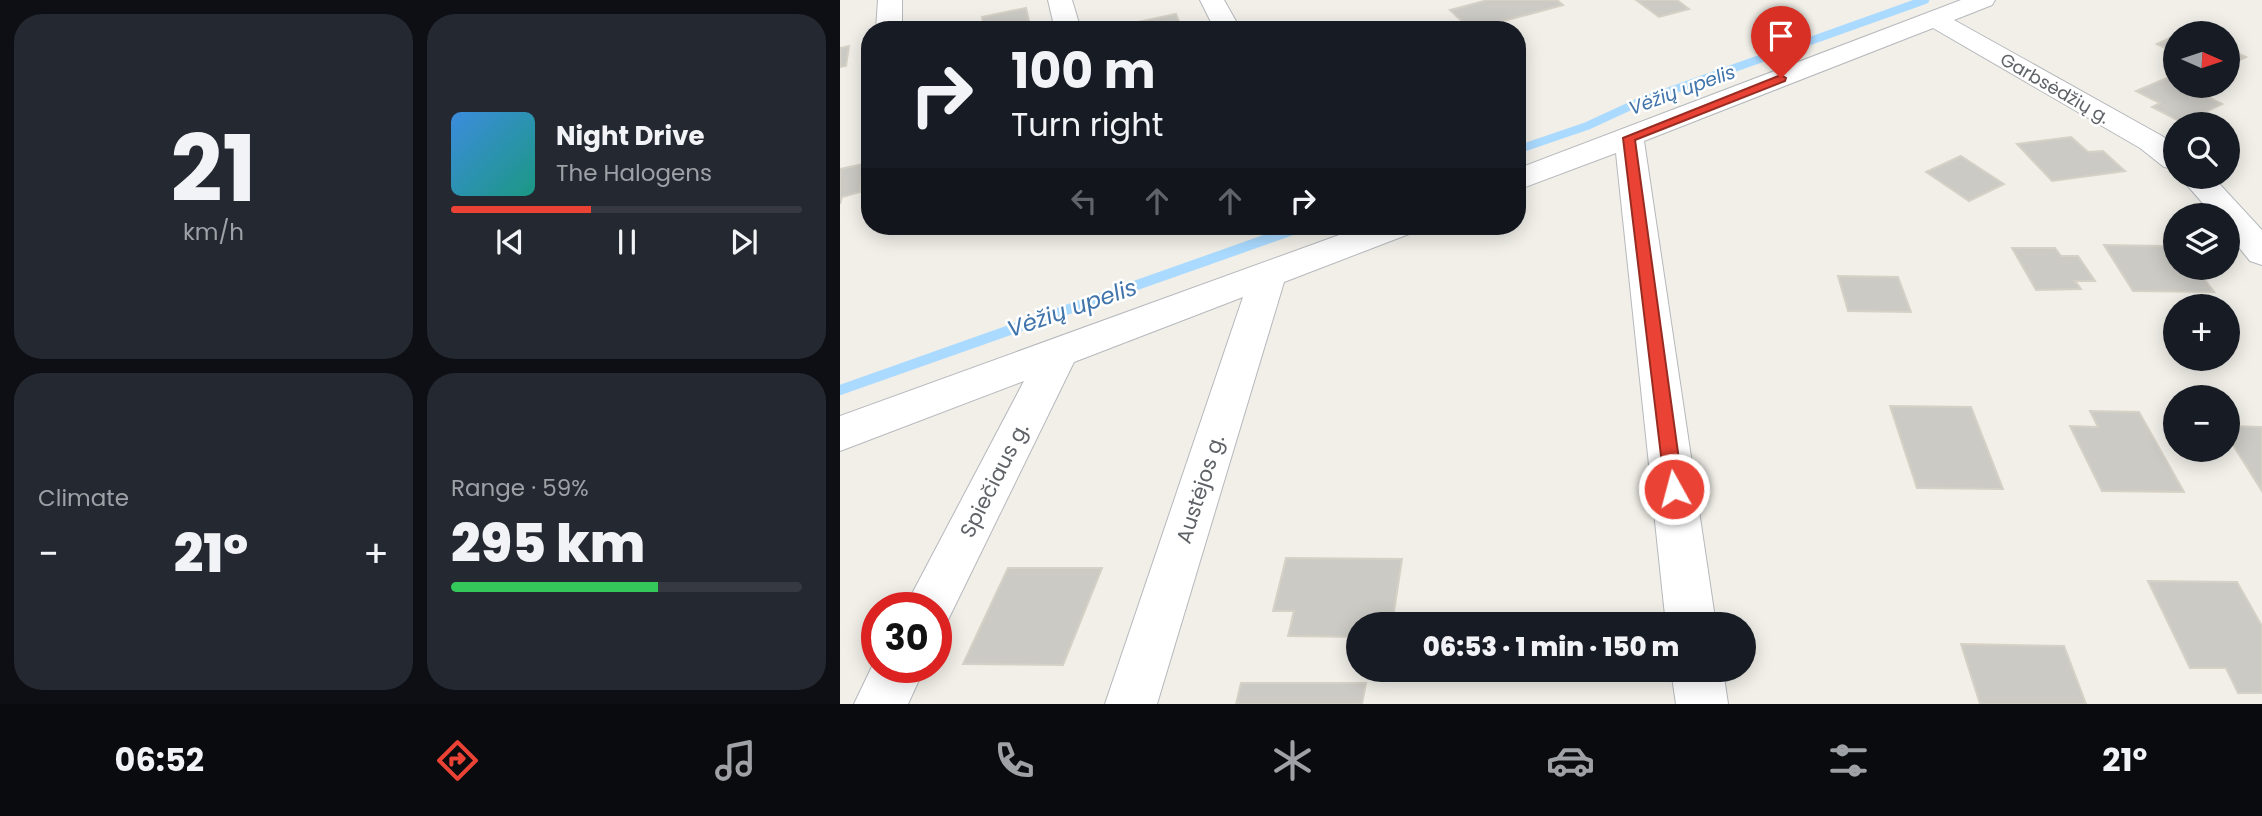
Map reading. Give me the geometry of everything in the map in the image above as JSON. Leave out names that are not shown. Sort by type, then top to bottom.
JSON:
[{"type":"street","points":[[890,0],[890,21]]},
{"type":"street","points":[[1060,0],[1066,21]]},
{"type":"street","points":[[1212,0],[1223,21]]},
{"type":"street","points":[[1526,177],[1983,0]]},
{"type":"street","name":"Garbsėdžių g.","points":[[1933,18],[2163,151]]},
{"type":"street","points":[[1629,138],[1689,612]]},
{"type":"street","points":[[2208,189],[2262,253]]},
{"type":"street","points":[[840,434],[1373,235]]},
{"type":"street","name":"Austėjos g.","points":[[1131,704],[1269,274]]},
{"type":"street","name":"Spiečiaus g.","points":[[937,592],[1059,353]]},
{"type":"street","points":[[1699,682],[1702,704]]},
{"type":"street","points":[[880,704],[891,683]]},
{"type":"building","points":[[1488,0],[1557,0],[1563,5],[1504,21],[1462,21],[1450,10]]},
{"type":"building","points":[[1636,0],[1677,0],[1689,9],[1659,17]]},
{"type":"building","points":[[1026,8],[1029,21],[983,21],[982,17]]},
{"type":"building","points":[[1176,14],[1179,21],[1143,21]]},
{"type":"building","points":[[849,46],[846,66],[840,67],[840,48]]},
{"type":"building","points":[[2163,80],[2163,98],[2210,98],[2222,104],[2206,112],[2163,113],[2152,107],[2160,103],[2136,91]]},
{"type":"building","points":[[2071,137],[2088,152],[2103,151],[2125,171],[2052,181],[2017,144]]},
{"type":"building","points":[[1961,156],[2004,184],[1969,201],[1926,172]]},
{"type":"building","points":[[861,164],[860,192],[842,197],[840,204],[840,169]]},
{"type":"building","points":[[2104,245],[2163,246],[2163,280],[2205,280],[2214,292],[2133,291]]},
{"type":"building","points":[[2012,248],[2055,248],[2061,256],[2078,256],[2095,281],[2075,281],[2081,289],[2036,290]]},
{"type":"building","points":[[1838,276],[1898,277],[1911,312],[1848,311]]},
{"type":"building","points":[[1890,406],[1971,407],[2003,489],[1917,488]]},
{"type":"building","points":[[2090,411],[2139,412],[2163,455],[2163,462],[2167,462],[2184,492],[2102,491],[2070,426],[2098,427]]},
{"type":"building","points":[[2240,426],[2262,427],[2262,491],[2240,456]]},
{"type":"building","points":[[1286,558],[1402,559],[1394,612],[1346,612],[1346,637],[1288,636],[1294,611],[1273,611]]},
{"type":"building","points":[[1008,568],[1102,568],[1063,665],[963,664]]},
{"type":"building","points":[[2148,581],[2237,582],[2262,626],[2262,693],[2238,693],[2226,668],[2190,668]]},
{"type":"building","points":[[1961,644],[2064,646],[2086,704],[1980,704]]},
{"type":"building","points":[[1241,683],[1366,683],[1362,704],[1236,704]]},
{"type":"waterway","name":"Vėžių upelis","points":[[1526,147],[1587,126],[1639,102],[1925,0]]},
{"type":"waterway","name":"Vėžių upelis","points":[[840,390],[1279,235]]},
{"type":"route","points":[[1674,489],[1629,138],[1781,78]]}]
